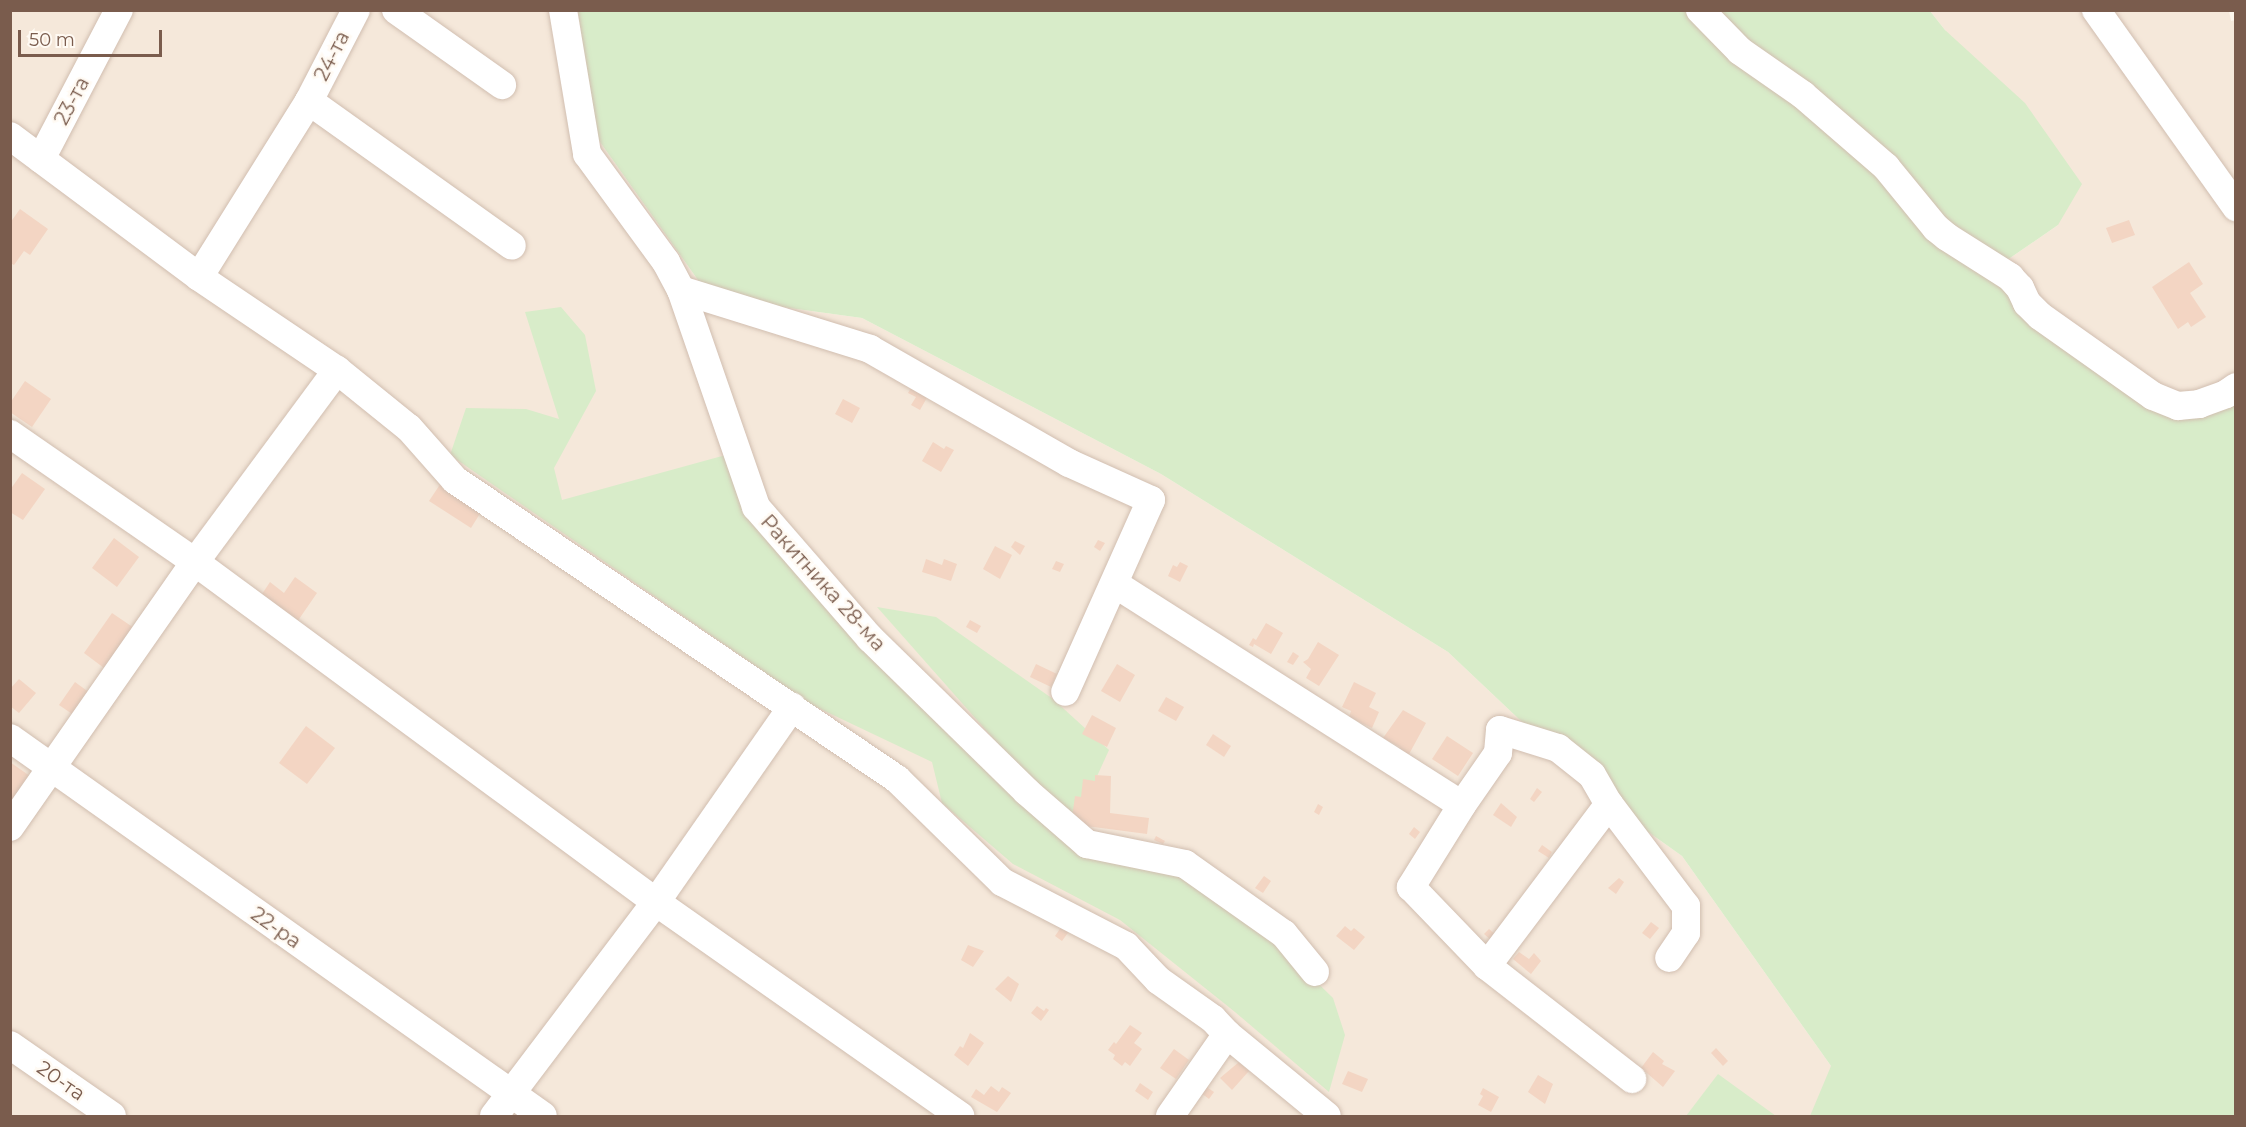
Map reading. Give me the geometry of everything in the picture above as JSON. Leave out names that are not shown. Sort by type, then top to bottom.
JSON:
[{"type":"street","name":"23-та","points":[[41,159],[119,10]]},
{"type":"street","name":"24-та","points":[[199,277],[309,100],[356,10]]},
{"type":"street","points":[[396,10],[502,85]]},
{"type":"street","name":"Ракитника 28-ма","points":[[563,10],[588,154],[666,262],[681,290],[756,507],[870,638],[1026,791],[1088,844],[1185,864],[1284,934],[1315,972]]},
{"type":"street","points":[[1700,10],[1740,51],[1803,95],[1886,167],[1936,228],[2010,277],[2020,288],[2027,303],[2040,316],[2154,396],[2178,406],[2199,404],[2226,394],[2235,387]]},
{"type":"street","points":[[2096,10],[2235,207]]},
{"type":"street","points":[[309,100],[512,246]]},
{"type":"street","points":[[10,136],[199,277],[337,370],[409,428],[455,480],[897,779],[1002,882],[1126,946],[1158,980],[1213,1019],[1227,1034],[1327,1116]]},
{"type":"street","points":[[681,290],[870,349],[1069,463],[1151,500],[1065,692]]},
{"type":"street","points":[[10,827],[195,562],[337,370]]},
{"type":"street","points":[[10,434],[195,562],[656,903],[960,1116]]},
{"type":"street","points":[[1115,584],[1462,805]]},
{"type":"street","points":[[494,1116],[656,903],[792,706]]},
{"type":"street","points":[[1632,1079],[1487,966],[1411,886],[1498,753],[1500,730],[1558,748],[1592,775],[1609,804],[1686,906],[1686,933],[1669,958]]},
{"type":"street","name":"22-ра","points":[[10,738],[543,1116]]},
{"type":"street","points":[[1487,966],[1609,804]]},
{"type":"street","points":[[1170,1116],[1227,1034]]},
{"type":"street","name":"20-та","points":[[15,1056],[112,1116]]},
{"type":"shaded area","points":[[10,11],[578,11],[595,135],[710,297],[862,318],[1161,474],[1448,652],[1609,804],[1682,856],[1831,1066],[1836,1116],[11,1116]]},
{"type":"shaded area","points":[[1930,11],[2229,11],[2231,21],[2236,20],[2235,383],[2178,406],[1997,267],[2058,225],[1945,30]]},
{"type":"green space","points":[[578,11],[1930,11],[1945,30],[2025,103],[2082,184],[2058,225],[1997,267],[2178,406],[2235,383],[2235,1116],[1810,1116],[1831,1066],[1682,856],[1609,804],[1448,652],[1161,474],[862,318],[710,297],[595,135]]},
{"type":"green space","points":[[561,307],[585,335],[596,391],[554,468],[562,500],[733,453],[752,508],[1020,803],[1183,876],[1275,941],[1333,998],[1345,1035],[1329,1092],[1235,1012],[1120,920],[1013,864],[942,803],[932,762],[812,705],[450,455],[466,408],[526,409],[559,419],[525,312]]},
{"type":"green space","points":[[877,607],[936,617],[1053,699],[1109,750],[1077,820],[1007,754]]},
{"type":"green space","points":[[1718,1074],[1776,1116],[1686,1116]]},
{"type":"building","points":[[20,209],[48,229],[30,255],[24,251],[14,265],[10,263],[10,223]]},
{"type":"building","points":[[2129,220],[2135,235],[2112,243],[2106,228]]},
{"type":"building","points":[[2189,262],[2203,284],[2190,293],[2206,317],[2191,327],[2188,322],[2178,329],[2152,287]]},
{"type":"building","points":[[25,381],[51,399],[32,427],[10,412],[10,403]]},
{"type":"building","points":[[912,386],[928,396],[920,410],[911,405],[916,397],[908,393]]},
{"type":"building","points":[[843,399],[860,408],[852,423],[835,414]]},
{"type":"building","points":[[933,442],[944,449],[946,446],[954,450],[941,472],[922,461]]},
{"type":"building","points":[[22,473],[45,489],[23,520],[10,512],[10,490]]},
{"type":"building","points":[[445,477],[486,504],[471,528],[429,501]]},
{"type":"building","points":[[114,538],[139,557],[117,587],[92,568]]},
{"type":"building","points":[[1098,540],[1105,543],[1100,551],[1094,547]]},
{"type":"building","points":[[1015,541],[1025,546],[1020,555],[1011,547]]},
{"type":"building","points":[[995,546],[1012,555],[1000,579],[983,569]]},
{"type":"building","points":[[926,559],[942,565],[944,559],[957,564],[951,581],[922,572]]},
{"type":"building","points":[[1056,561],[1064,564],[1060,572],[1052,569]]},
{"type":"building","points":[[1180,562],[1188,566],[1180,582],[1168,576],[1173,565],[1177,567]]},
{"type":"building","points":[[295,577],[317,593],[297,622],[260,597],[270,582],[284,593]]},
{"type":"building","points":[[112,613],[137,630],[108,671],[84,653]]},
{"type":"building","points":[[970,620],[981,626],[977,633],[966,627]]},
{"type":"building","points":[[1266,623],[1283,633],[1271,654],[1254,644],[1253,647],[1249,645],[1253,638],[1256,640]]},
{"type":"building","points":[[1318,642],[1339,655],[1319,686],[1306,678],[1311,669],[1303,662],[1308,659]]},
{"type":"building","points":[[1293,652],[1299,656],[1293,665],[1287,662]]},
{"type":"building","points":[[1036,664],[1057,674],[1051,687],[1030,677]]},
{"type":"building","points":[[1117,664],[1135,675],[1120,702],[1101,691]]},
{"type":"building","points":[[19,679],[36,693],[19,713],[10,706],[10,689]]},
{"type":"building","points":[[75,682],[94,696],[78,718],[59,705]]},
{"type":"building","points":[[1354,682],[1376,693],[1369,707],[1379,712],[1372,728],[1349,717],[1351,711],[1342,707]]},
{"type":"building","points":[[1166,697],[1184,707],[1176,721],[1158,711]]},
{"type":"building","points":[[1403,710],[1426,723],[1408,756],[1398,750],[1400,747],[1383,738]]},
{"type":"building","points":[[1092,715],[1116,728],[1107,747],[1082,734]]},
{"type":"building","points":[[306,726],[335,748],[307,784],[279,763]]},
{"type":"building","points":[[1213,734],[1231,746],[1224,757],[1206,745]]},
{"type":"building","points":[[1447,736],[1473,753],[1458,776],[1432,759]]},
{"type":"building","points":[[10,762],[37,781],[10,812]]},
{"type":"building","points":[[1095,775],[1111,776],[1110,813],[1149,818],[1147,834],[1071,824],[1075,796],[1081,797],[1083,779],[1095,781]]},
{"type":"building","points":[[1537,788],[1542,792],[1534,802],[1530,799]]},
{"type":"building","points":[[1501,803],[1517,817],[1511,827],[1493,815]]},
{"type":"building","points":[[1318,804],[1323,807],[1319,815],[1314,812]]},
{"type":"building","points":[[1414,827],[1420,832],[1415,839],[1409,834]]},
{"type":"building","points":[[1156,836],[1165,841],[1163,844],[1154,840]]},
{"type":"building","points":[[1542,845],[1552,852],[1549,858],[1538,851]]},
{"type":"building","points":[[1264,876],[1271,881],[1263,893],[1255,888]]},
{"type":"building","points":[[1619,878],[1624,882],[1616,894],[1608,888]]},
{"type":"building","points":[[1066,920],[1073,926],[1062,941],[1055,936]]},
{"type":"building","points":[[1651,922],[1659,928],[1650,939],[1642,933]]},
{"type":"building","points":[[1345,926],[1351,931],[1354,928],[1365,937],[1354,950],[1336,936]]},
{"type":"building","points":[[1489,929],[1496,935],[1491,940],[1484,934]]},
{"type":"building","points":[[968,945],[984,951],[973,967],[961,960]]},
{"type":"building","points":[[1519,952],[1529,959],[1534,953],[1541,961],[1531,974],[1513,959]]},
{"type":"building","points":[[1008,976],[1019,984],[1011,1002],[995,989]]},
{"type":"building","points":[[1037,1006],[1044,1011],[1046,1008],[1049,1010],[1041,1021],[1031,1013]]},
{"type":"building","points":[[1130,1025],[1142,1033],[1134,1043],[1142,1049],[1130,1066],[1125,1062],[1122,1066],[1113,1059],[1115,1055],[1108,1050],[1114,1042],[1116,1044]]},
{"type":"building","points":[[970,1033],[984,1043],[968,1066],[954,1055],[960,1046],[963,1048]]},
{"type":"building","points":[[1716,1048],[1728,1061],[1723,1066],[1711,1053]]},
{"type":"building","points":[[1174,1049],[1189,1060],[1176,1079],[1160,1068]]},
{"type":"building","points":[[1653,1052],[1664,1061],[1662,1064],[1675,1071],[1663,1087],[1641,1068]]},
{"type":"building","points":[[1239,1062],[1249,1071],[1232,1090],[1220,1078]]},
{"type":"building","points":[[1348,1071],[1368,1079],[1362,1092],[1342,1084]]},
{"type":"building","points":[[1538,1075],[1553,1084],[1545,1104],[1528,1092]]},
{"type":"building","points":[[1140,1083],[1153,1092],[1148,1100],[1135,1091]]},
{"type":"building","points":[[991,1086],[999,1092],[1002,1087],[1011,1093],[997,1112],[971,1097],[976,1089],[984,1095]]},
{"type":"building","points":[[1205,1086],[1214,1092],[1209,1099],[1201,1093]]},
{"type":"building","points":[[1483,1088],[1499,1097],[1491,1112],[1478,1105],[1483,1096],[1480,1094]]}]
